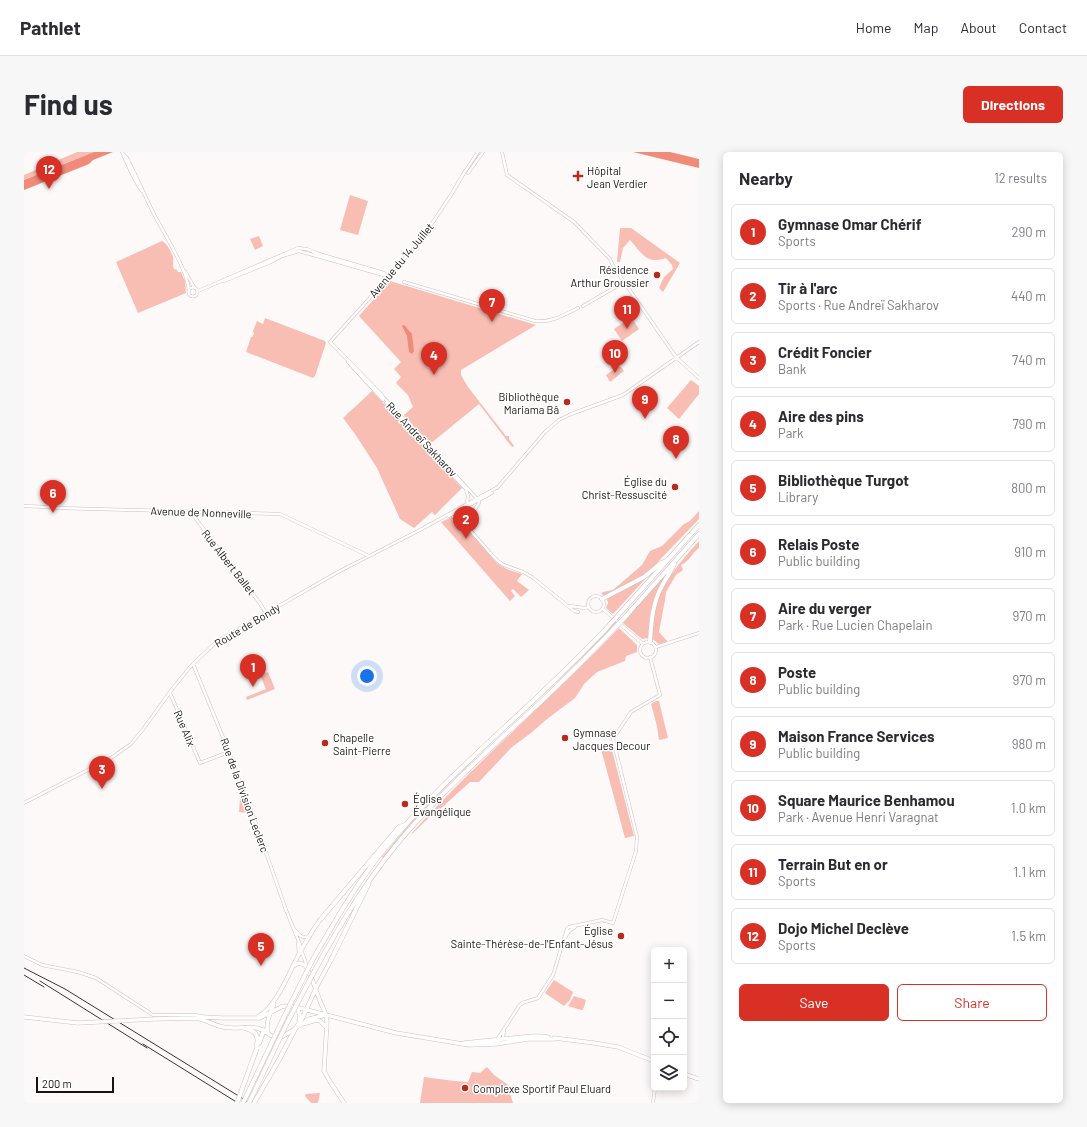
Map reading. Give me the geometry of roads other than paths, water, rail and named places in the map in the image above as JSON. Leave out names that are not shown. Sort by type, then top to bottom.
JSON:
[{"type":"highway","points":[[243,1103],[286,1012],[312,962],[341,911],[382,853],[444,784],[559,676],[605,630],[699,525]]},
{"type":"highway","points":[[249,1103],[287,1023],[338,928],[369,882],[404,836],[440,796],[558,686],[610,634],[699,534]]},
{"type":"highway","points":[[602,599],[644,577],[661,563],[666,561]]},
{"type":"highway","points":[[650,642],[651,624],[655,602],[675,561]]},
{"type":"highway","points":[[320,920],[399,827],[406,825]]},
{"type":"highway","points":[[331,960],[368,887],[369,882]]},
{"type":"highway","points":[[245,1028],[252,1030],[255,1033],[258,1040],[257,1047]]},
{"type":"highway","points":[[237,1103],[265,1029]]},
{"type":"highway","points":[[254,1103],[295,1029]]},
{"type":"main road","points":[[265,1029],[276,998],[301,949],[320,920]]},
{"type":"main road","points":[[300,1024],[331,960]]},
{"type":"main road","points":[[293,966],[299,963],[302,964],[309,972]]},
{"type":"main road","name":"Rue de la Division Leclerc","points":[[309,972],[320,1001],[327,1014]]},
{"type":"main road","points":[[320,1001],[319,991],[322,977]]},
{"type":"main road","points":[[255,1018],[264,1013],[276,998]]},
{"type":"main road","points":[[24,1017],[78,1023],[154,1017],[260,1018],[281,1007],[292,1006],[396,1033],[461,1044],[496,1044],[528,1039],[555,1039]]},
{"type":"main road","points":[[292,1006],[298,1010],[300,1015],[300,1024]]},
{"type":"main road","points":[[196,1018],[221,1027],[265,1029],[268,1033],[280,1038],[309,1019],[327,1014]]},
{"type":"main road","points":[[327,1014],[324,1071],[344,1103]]},
{"type":"main road","points":[[300,1024],[316,1020],[320,1021],[326,1028]]},
{"type":"main road","points":[[461,1044],[536,1036],[612,1046],[651,1060]]},
{"type":"main road","points":[[687,1075],[699,1079]]},
{"type":"street","name":"Avenue du 14 Juillet","points":[[330,342],[387,277],[414,249],[478,152]]},
{"type":"street","points":[[468,173],[483,152]]},
{"type":"street","points":[[502,152],[507,175],[570,219],[610,259],[624,282],[676,357],[699,378]]},
{"type":"street","points":[[123,153],[124,159],[182,267],[194,288],[198,291]]},
{"type":"street","points":[[182,267],[188,281],[190,295],[193,297],[197,295],[198,291],[294,250],[303,248],[384,273],[387,277]]},
{"type":"street","points":[[404,282],[535,321],[552,320],[578,308]]},
{"type":"street","points":[[583,306],[624,282]]},
{"type":"street","points":[[189,291],[194,288]]},
{"type":"street","name":"Rue Andreï Sakharov","points":[[330,342],[377,390],[478,500]]},
{"type":"street","name":"Route de Bondy","points":[[24,803],[111,758],[131,744],[193,664],[216,642],[338,572],[478,500],[498,487],[545,432],[559,420],[571,414],[623,395],[699,342]]},
{"type":"street","name":"Rue Andreï Sakharov","points":[[343,355],[350,365],[466,489],[468,496],[468,506],[465,518],[466,523],[499,562],[532,577],[578,612]]},
{"type":"street","points":[[470,528],[470,517],[478,507],[478,500]]},
{"type":"street","name":"Avenue de Nonneville","points":[[24,506],[280,514],[369,556]]},
{"type":"street","points":[[468,506],[474,508],[478,507]]},
{"type":"street","name":"Rue Albert Ballet","points":[[192,512],[260,602],[266,613]]},
{"type":"street","points":[[589,608],[588,603],[596,596],[602,599],[604,604],[603,609]]},
{"type":"street","points":[[569,606],[589,608],[596,612],[603,609]]},
{"type":"street","points":[[603,609],[643,644]]},
{"type":"street","points":[[656,647],[699,633]]},
{"type":"street","points":[[650,642],[656,647],[656,651],[655,654],[647,658],[641,653],[640,649],[643,644],[650,642]]},
{"type":"street","points":[[496,1040],[521,1004],[538,998],[553,975],[566,931],[569,927],[602,920],[613,923],[636,851],[637,837],[613,740],[631,712],[660,695],[650,657]]},
{"type":"street","name":"Rue de la Division Leclerc","points":[[193,664],[229,752],[242,787],[243,794],[254,818],[309,972]]},
{"type":"street","name":"Rue Alix","points":[[170,693],[200,763],[229,752]]},
{"type":"street","points":[[562,944],[569,931],[580,925]]},
{"type":"street","points":[[293,928],[301,936],[306,938],[309,936]]},
{"type":"street","name":"Rue de la Division Leclerc","points":[[298,940],[299,955]]},
{"type":"street","points":[[24,956],[42,965],[72,970],[96,978],[154,1017],[194,1015],[203,1017]]},
{"type":"street","points":[[476,1045],[479,1043],[496,1042],[503,1039],[504,1029]]},
{"type":"street","points":[[653,1103],[655,1091]]},
{"type":"railway","points":[[24,968],[65,989],[250,1103]]},
{"type":"railway","points":[[24,975],[44,987]]},
{"type":"railway","points":[[40,981],[147,1048]]},
{"type":"railway","points":[[143,1044],[238,1103]]},
{"type":"place","name":"Hôpital Jean Verdier","points":[[578,176]]},
{"type":"place","name":"Dojo Michel Declève","points":[[49,189]]},
{"type":"place","name":"Résidence Arthur Groussier","points":[[657,275]]},
{"type":"place","name":"Aire du verger","points":[[492,322]]},
{"type":"place","name":"Terrain But en or","points":[[627,329]]},
{"type":"place","name":"Square Maurice Benhamou","points":[[615,373]]},
{"type":"place","name":"Aire des pins","points":[[434,375]]},
{"type":"place","name":"Bibliothèque Mariama Bâ","points":[[567,402]]},
{"type":"place","name":"Maison France Services","points":[[645,419]]},
{"type":"place","name":"Poste","points":[[676,459]]},
{"type":"place","name":"Église du Christ-Ressuscité","points":[[675,487]]},
{"type":"place","name":"Relais Poste","points":[[53,513]]},
{"type":"place","name":"Tir à l'arc","points":[[466,539]]},
{"type":"place","name":"Gymnase Omar Chérif","points":[[253,687]]},
{"type":"place","name":"Gymnase Jacques Decour","points":[[565,738]]},
{"type":"place","name":"Chapelle Saint-Pierre","points":[[325,743]]},
{"type":"place","name":"Crédit Foncier","points":[[102,789]]},
{"type":"place","name":"Église Évangélique","points":[[405,804]]},
{"type":"place","name":"Église Sainte-Thérèse-de-l'Enfant-Jésus","points":[[621,936]]},
{"type":"place","name":"Bibliothèque Turgot","points":[[261,966]]},
{"type":"place","name":"Complexe Sportif Paul Eluard","points":[[465,1088]]}]
